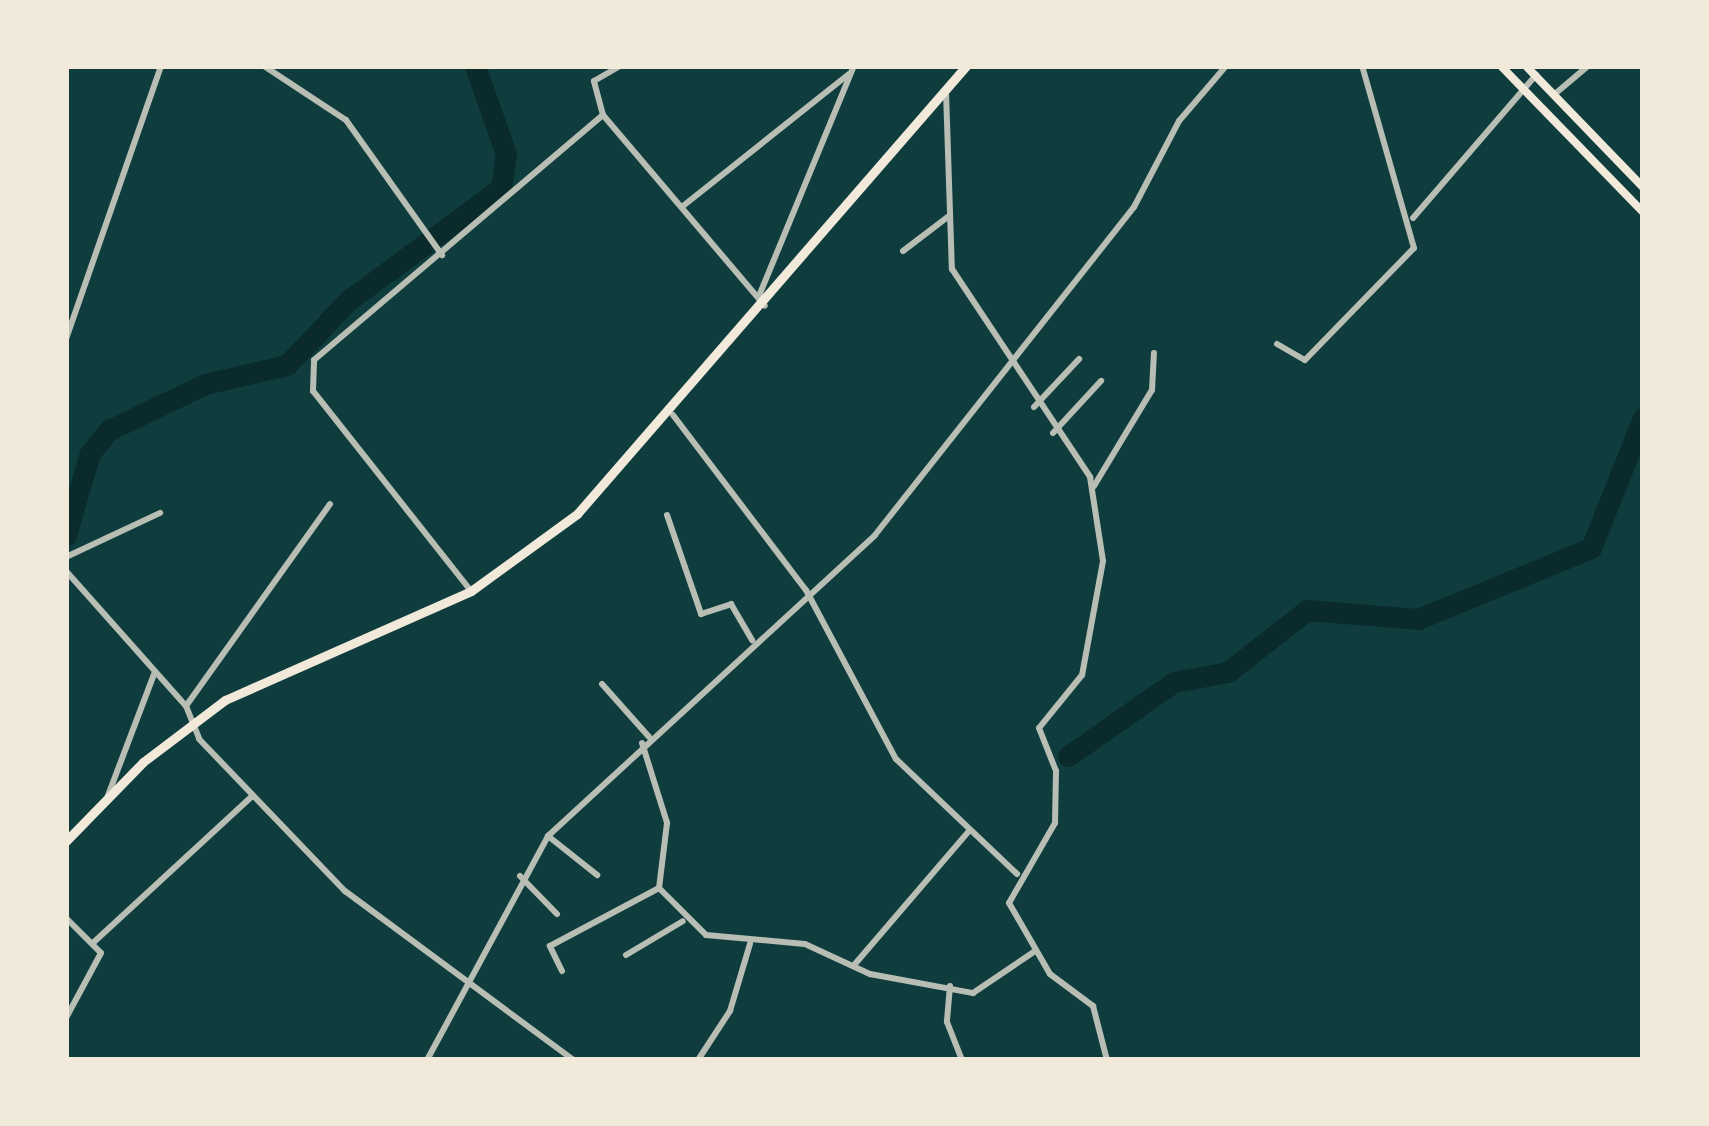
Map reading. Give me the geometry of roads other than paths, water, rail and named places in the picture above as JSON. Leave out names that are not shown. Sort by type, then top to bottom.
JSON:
[{"type":"main road","points":[[1502,66],[1643,212]]},
{"type":"main road","points":[[1526,66],[1643,187]]},
{"type":"main road","points":[[66,841],[191,724],[471,591],[577,514],[673,415],[762,301],[963,68]]},
{"type":"street","points":[[66,339],[161,66]]},
{"type":"street","points":[[264,66],[346,120],[442,255]]},
{"type":"street","points":[[620,66],[594,81],[603,115],[762,301],[853,69]]},
{"type":"street","points":[[427,1060],[520,876],[548,836],[806,590],[875,535],[1010,354],[1134,207],[1179,121],[1226,66]]},
{"type":"street","points":[[1276,344],[1298,363],[1312,355],[1409,258],[1414,218],[1362,66]]},
{"type":"street","points":[[1556,93],[1588,66]]},
{"type":"street","points":[[683,206],[853,69]]},
{"type":"street","points":[[1414,218],[1536,76]]},
{"type":"street","points":[[946,92],[949,216],[958,284],[1010,354],[1034,406],[1092,490],[1102,561],[1082,675],[1039,728],[1056,771],[1055,824],[1017,874],[1009,903],[1035,951],[1093,1006],[1106,1060]]},
{"type":"street","points":[[471,591],[309,377],[329,345],[442,255],[603,115]]},
{"type":"street","points":[[903,251],[949,216]]},
{"type":"street","points":[[1092,490],[1152,390],[1154,353]]},
{"type":"street","points":[[1034,406],[1078,359]]},
{"type":"street","points":[[1053,433],[1101,381]]},
{"type":"street","points":[[673,415],[806,590],[896,759],[1017,874]]},
{"type":"street","points":[[186,706],[330,504]]},
{"type":"street","points":[[66,557],[160,513]]},
{"type":"street","points":[[667,515],[701,614],[730,604],[752,640]]},
{"type":"street","points":[[66,572],[186,706],[191,724],[252,796],[345,892],[573,1060]]},
{"type":"street","points":[[107,798],[154,674]]},
{"type":"street","points":[[602,684],[645,740],[668,824],[659,888],[683,921],[751,943],[805,944],[854,964],[984,989],[1035,951]]},
{"type":"street","points":[[94,942],[252,796]]},
{"type":"street","points":[[854,964],[969,831]]},
{"type":"street","points":[[548,836],[597,875]]},
{"type":"street","points":[[520,876],[557,914]]},
{"type":"street","points":[[562,971],[550,946],[659,888]]},
{"type":"street","points":[[66,918],[101,953],[66,1018]]},
{"type":"street","points":[[626,955],[683,921]]},
{"type":"street","points":[[698,1060],[730,1011],[751,943]]},
{"type":"street","points":[[950,986],[947,1022],[962,1060]]},
{"type":"waterway","points":[[66,535],[90,453],[109,430],[205,384],[287,365],[349,300],[501,188],[506,154],[475,66]]},
{"type":"waterway","points":[[1068,756],[1174,682],[1228,672],[1307,610],[1418,619],[1591,548],[1643,418]]}]
